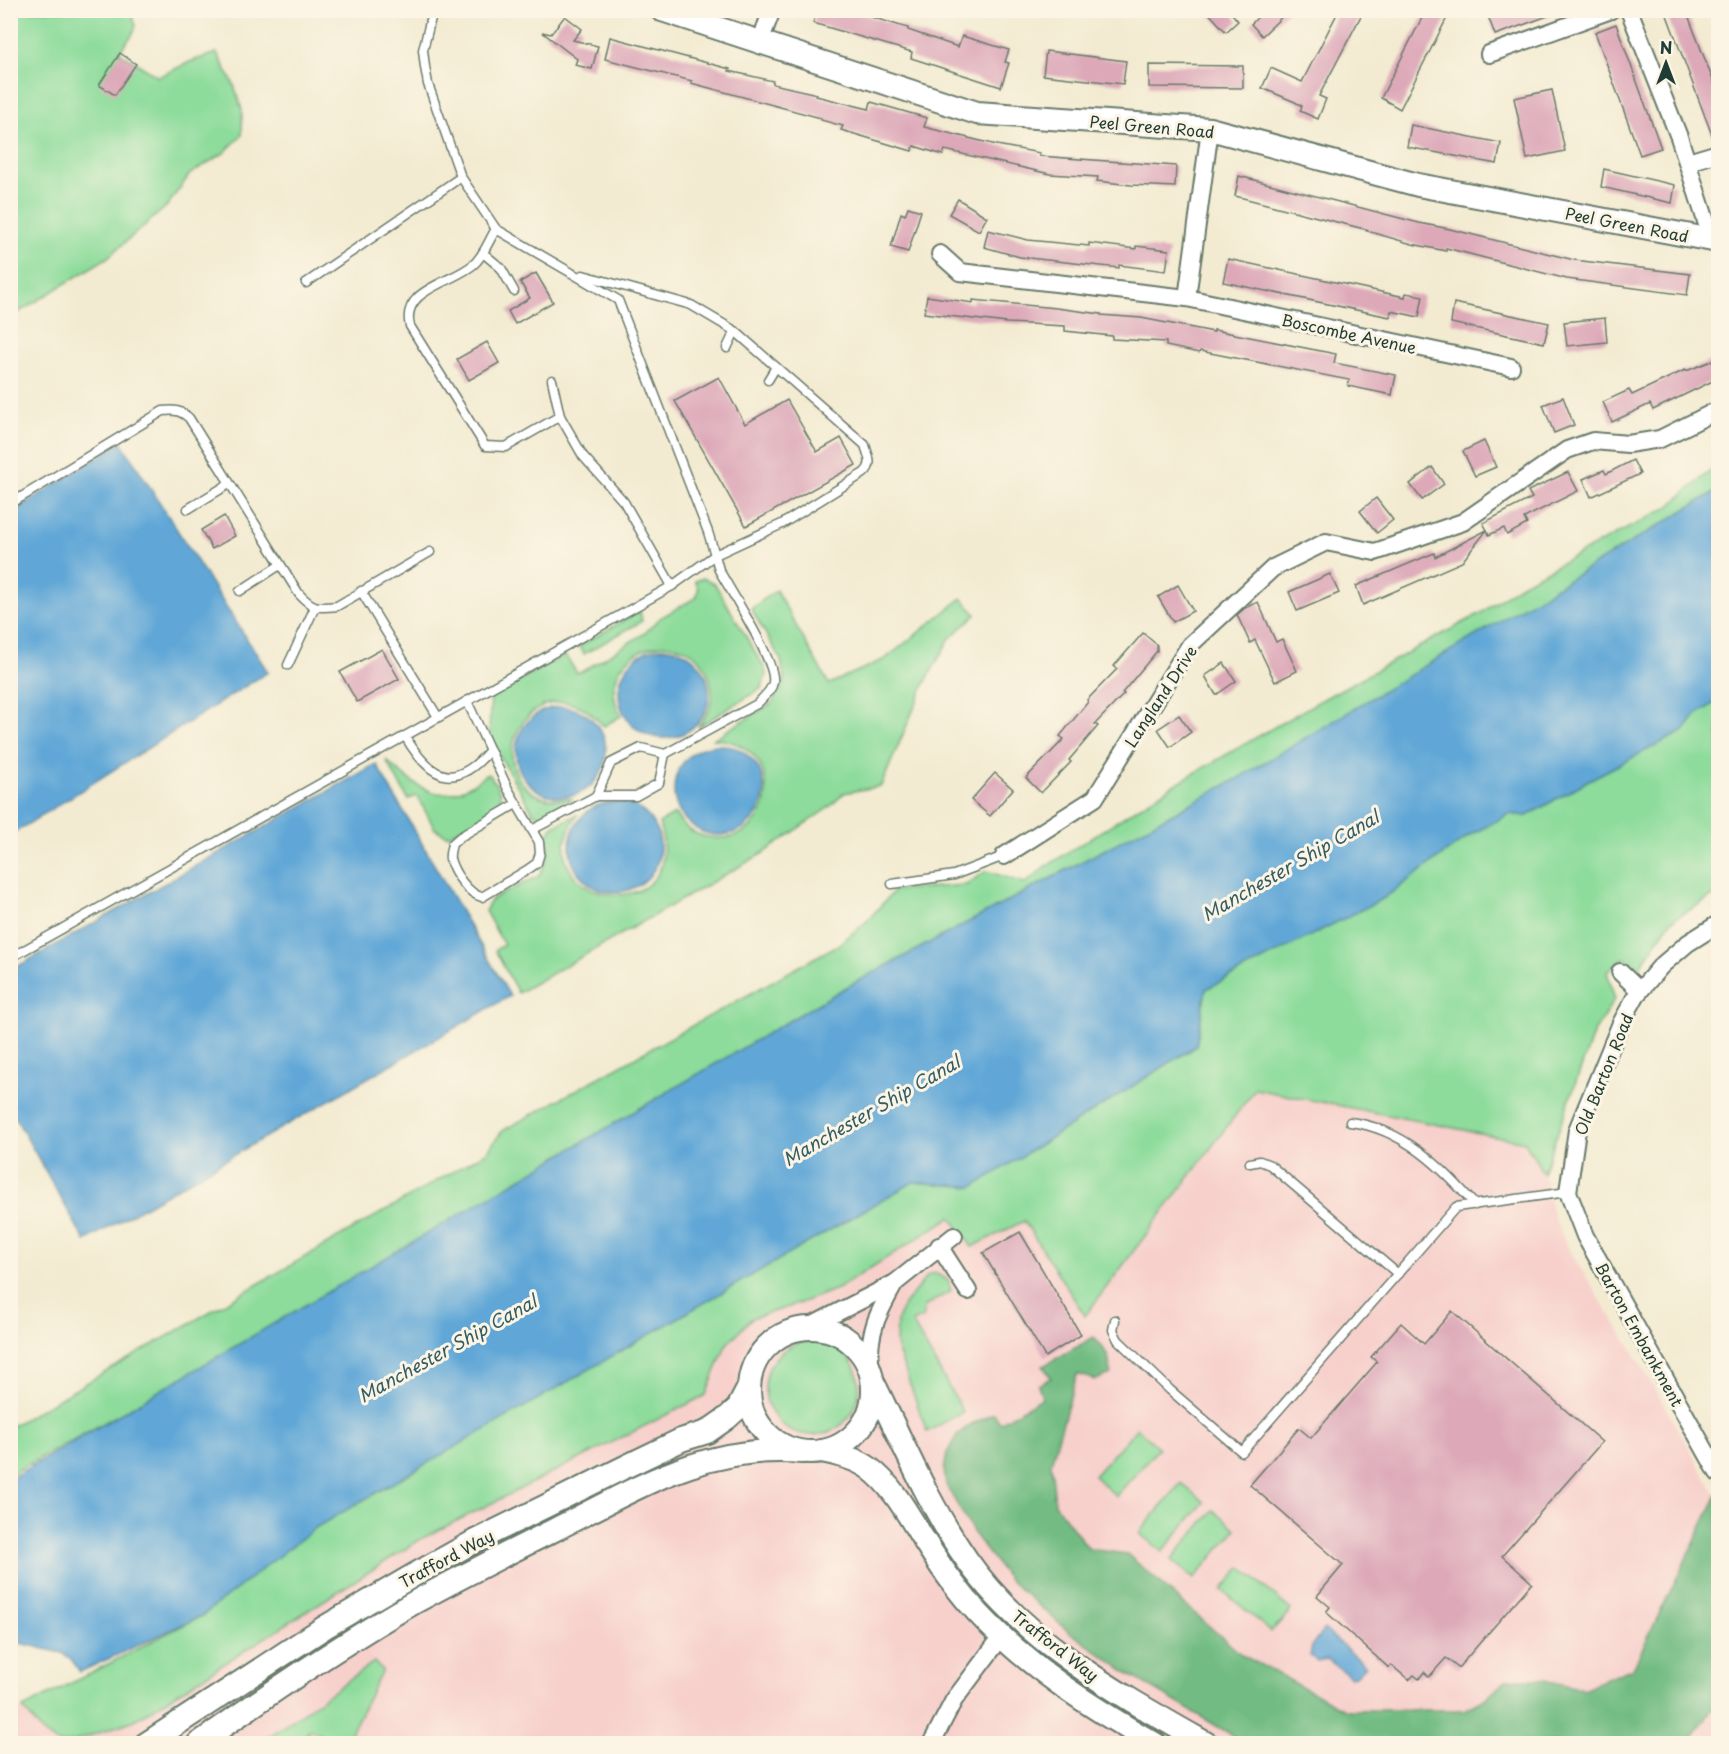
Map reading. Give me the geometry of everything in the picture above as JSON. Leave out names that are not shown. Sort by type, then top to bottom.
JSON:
[{"type":"street","name":"Peel Green Road","points":[[662,10],[977,113],[1209,129],[1418,185],[1715,240]]},
{"type":"street","points":[[760,42],[772,10]]},
{"type":"street","points":[[1489,54],[1611,10]]},
{"type":"street","points":[[1629,10],[1679,136],[1715,240]]},
{"type":"street","points":[[1187,298],[1209,129]]},
{"type":"street","points":[[1688,162],[1719,153]]},
{"type":"street","name":"Boscombe Avenue","points":[[940,254],[960,272],[1187,298],[1511,367]]},
{"type":"street","name":"Langland Drive","points":[[1004,856],[1095,798],[1190,645],[1273,568],[1326,542],[1375,552],[1463,522],[1567,450],[1593,441],[1628,444],[1660,439],[1719,410]]},
{"type":"street","name":"Old Barton Road","points":[[1568,1192],[1577,1130],[1621,1023],[1640,991],[1661,966],[1688,943],[1719,924]]},
{"type":"street","points":[[1620,972],[1640,991]]},
{"type":"street","name":"Barton Embankment","points":[[1568,1192],[1585,1236],[1719,1473]]},
{"type":"street","points":[[809,1327],[895,1283],[954,1236]]},
{"type":"street","points":[[939,1246],[968,1291]]},
{"type":"street","points":[[872,1374],[860,1349],[845,1337],[828,1329],[809,1327],[790,1330],[774,1339],[756,1361],[748,1387],[751,1406],[758,1423],[770,1437],[786,1447],[813,1452],[840,1446],[855,1435],[867,1420],[873,1402],[872,1374],[870,1336],[895,1283]]},
{"type":"street","name":"Trafford Way","points":[[872,1374],[934,1508],[968,1562],[1005,1605],[1040,1637],[1090,1674],[1207,1743]]},
{"type":"street","name":"Trafford Way","points":[[146,1743],[325,1627],[475,1541],[681,1440],[707,1432],[738,1408],[748,1387]]},
{"type":"street","name":"Trafford Way","points":[[198,1743],[347,1643],[492,1561],[676,1470],[743,1452],[783,1450],[847,1456],[869,1468],[885,1484],[907,1513],[951,1582],[979,1615],[1033,1663],[1068,1689],[1155,1743]]},
{"type":"street","points":[[931,1743],[954,1700],[1002,1636]]},
{"type":"lane","points":[[433,10],[423,50],[425,67],[428,84],[461,177],[496,229],[618,300],[708,532],[718,570],[771,664],[773,683],[769,692],[757,704],[665,753],[641,748],[612,763],[596,796]]},
{"type":"lane","points":[[306,283],[461,177]]},
{"type":"lane","points":[[496,229],[483,253],[473,265],[425,292],[412,303],[407,315],[410,326],[485,446],[506,447],[560,416]]},
{"type":"lane","points":[[483,253],[501,268],[514,291]]},
{"type":"lane","points":[[10,958],[672,586],[715,555],[782,524],[869,469],[870,463],[865,445],[735,331],[691,305],[571,272]]},
{"type":"lane","points":[[727,348],[735,331]]},
{"type":"lane","points":[[768,380],[776,367]]},
{"type":"lane","points":[[552,380],[560,416],[584,456],[624,502],[672,586]]},
{"type":"lane","points":[[10,504],[163,411],[174,410],[181,411],[189,418],[280,565],[309,605],[337,606],[430,552]]},
{"type":"lane","points":[[188,509],[229,484]]},
{"type":"lane","points":[[240,591],[280,565]]},
{"type":"lane","points":[[361,591],[438,717]]},
{"type":"lane","points":[[288,665],[315,607]]},
{"type":"lane","points":[[467,701],[516,804],[539,842],[540,853],[537,863],[527,870],[482,897],[474,895],[468,890],[450,859],[452,844],[516,804]]},
{"type":"lane","points":[[405,736],[416,756],[431,771],[443,775],[457,775],[470,770],[489,751]]},
{"type":"lane","points":[[532,830],[596,796],[636,796],[659,783],[665,753]]},
{"type":"lane","points":[[892,884],[954,875],[1004,856]]},
{"type":"lane","points":[[1350,1122],[1369,1125],[1397,1136],[1452,1179],[1475,1205]]},
{"type":"lane","points":[[1250,1163],[1260,1161],[1270,1165],[1398,1275]]},
{"type":"lane","points":[[1115,1320],[1113,1330],[1118,1340],[1170,1390],[1242,1452],[1456,1208],[1568,1192]]},
{"type":"shaded area","points":[[1384,898],[1543,1173],[1554,1218],[1571,1253],[1636,1356],[1718,1499],[1718,1743],[11,1744],[11,1714],[203,1615],[315,1528],[913,1182]]},
{"type":"green space","points":[[11,11],[131,11],[136,26],[119,52],[158,77],[192,61],[217,53],[234,85],[242,110],[242,135],[224,153],[190,174],[167,206],[107,258],[11,317]]},
{"type":"green space","points":[[1718,464],[1718,490],[1237,779],[843,989],[127,1410],[11,1474],[10,1427],[487,1152],[502,1131],[838,945],[866,922],[895,890],[966,885],[986,871],[1025,883],[1045,867],[1172,786],[1316,703],[1481,613],[1523,583],[1667,508]]},
{"type":"green space","points":[[703,578],[715,584],[764,667],[766,674],[762,688],[698,727],[706,716],[712,699],[710,680],[699,660],[683,648],[665,645],[646,649],[629,659],[618,674],[614,693],[621,716],[604,726],[583,708],[563,702],[545,705],[530,715],[519,729],[513,746],[513,764],[520,780],[535,794],[544,798],[572,799],[550,814],[534,814],[493,745],[489,732],[491,696],[565,655],[577,673],[583,671],[645,633],[660,618],[697,597],[698,588],[695,581]]},
{"type":"green space","points":[[776,590],[829,684],[885,659],[962,598],[976,615],[950,638],[924,685],[881,786],[844,793],[832,805],[765,852],[518,993],[495,950],[504,945],[485,911],[492,899],[539,876],[547,859],[549,849],[547,839],[553,826],[577,815],[565,845],[570,869],[586,886],[609,894],[632,893],[652,881],[663,858],[659,823],[675,814],[681,823],[693,832],[708,837],[732,837],[749,828],[761,812],[766,794],[764,775],[755,757],[738,745],[713,739],[771,704],[785,682],[781,660],[751,609]]},
{"type":"green space","points":[[640,611],[642,621],[584,654],[579,646]]},
{"type":"green space","points":[[1718,701],[1718,893],[1671,921],[1639,968],[1624,958],[1607,972],[1615,999],[1594,1032],[1543,1173],[1525,1142],[1255,1089],[1085,1316],[1024,1221],[972,1247],[951,1217],[839,1288],[752,1318],[726,1345],[706,1395],[421,1539],[135,1720],[69,1743],[57,1743],[42,1732],[23,1708],[203,1615],[315,1528],[913,1182],[973,1187],[1196,1046],[1206,989],[1384,898],[1470,835],[1509,814],[1527,816],[1587,781],[1684,731],[1696,715]]},
{"type":"green space","points":[[386,760],[421,787],[444,794],[457,792],[489,774],[500,795],[499,809],[446,835],[435,829],[417,796],[408,799]]},
{"type":"green space","points":[[935,1273],[948,1280],[951,1291],[924,1307],[923,1317],[912,1322],[963,1412],[927,1432],[896,1345],[897,1320],[904,1305],[928,1275]]},
{"type":"green space","points":[[1094,1337],[1108,1355],[1111,1374],[1096,1380],[1077,1374],[1051,1463],[1055,1504],[1089,1549],[1127,1554],[1242,1655],[1346,1710],[1464,1710],[1488,1697],[1507,1679],[1541,1679],[1583,1689],[1633,1668],[1717,1495],[1718,1701],[1693,1736],[1684,1743],[1249,1744],[1237,1738],[1132,1676],[1068,1631],[1009,1580],[976,1537],[946,1485],[944,1470],[947,1453],[957,1435],[970,1425],[994,1413],[1000,1423],[1042,1398],[1038,1385],[1051,1378],[1043,1366]]},
{"type":"green space","points":[[812,1341],[830,1345],[845,1355],[855,1370],[859,1388],[855,1406],[845,1421],[830,1431],[812,1435],[794,1431],[779,1421],[769,1406],[765,1388],[769,1370],[779,1355],[794,1345]]},
{"type":"green space","points":[[1137,1428],[1159,1448],[1116,1496],[1094,1476]]},
{"type":"green space","points":[[1181,1483],[1204,1502],[1162,1552],[1139,1533]]},
{"type":"green space","points":[[1213,1510],[1236,1529],[1194,1579],[1171,1560]]},
{"type":"green space","points":[[1241,1567],[1291,1610],[1271,1632],[1222,1590]]},
{"type":"green space","points":[[374,1662],[382,1670],[346,1743],[340,1743],[309,1730],[303,1743],[260,1743]]},
{"type":"water","points":[[121,442],[268,672],[11,835],[11,513]]},
{"type":"water","name":"Manchester Ship Canal","points":[[1718,490],[1718,701],[1696,715],[1684,731],[1587,781],[1527,816],[1509,814],[1470,835],[1384,898],[1206,989],[1196,1046],[973,1187],[913,1182],[315,1528],[203,1615],[80,1672],[71,1659],[62,1653],[11,1641],[11,1478],[843,989],[1237,779]]},
{"type":"water","points":[[664,648],[681,651],[696,661],[706,676],[709,693],[706,710],[696,725],[681,735],[664,738],[647,735],[632,725],[622,710],[619,693],[622,676],[632,661],[647,651]]},
{"type":"water","points":[[561,707],[578,710],[593,720],[603,735],[606,752],[603,769],[593,784],[578,794],[561,797],[544,794],[529,784],[519,769],[516,752],[519,735],[529,720],[544,710]]},
{"type":"water","points":[[719,745],[736,748],[751,758],[761,773],[764,790],[761,807],[751,822],[736,832],[719,835],[702,832],[687,822],[677,807],[674,790],[677,773],[687,758],[702,748]]},
{"type":"water","points":[[376,764],[510,996],[85,1241],[11,1110],[11,970]]},
{"type":"water","points":[[615,802],[632,805],[647,815],[657,830],[660,847],[657,864],[647,879],[632,889],[615,892],[598,889],[583,879],[573,864],[570,847],[573,830],[583,815],[598,805]]},
{"type":"water","points":[[1324,1629],[1366,1666],[1356,1676],[1351,1677],[1327,1659],[1317,1661],[1310,1656],[1312,1646]]},
{"type":"building","points":[[817,10],[848,10],[908,28],[908,30],[958,47],[962,36],[1009,50],[1005,62],[1009,63],[1001,87],[911,58],[912,52],[813,23]]},
{"type":"building","points":[[1206,10],[1229,10],[1238,21],[1226,32]]},
{"type":"building","points":[[1265,10],[1289,10],[1262,36],[1251,24]]},
{"type":"building","points":[[1339,10],[1364,10],[1319,96],[1326,99],[1318,119],[1300,111],[1302,106],[1295,102],[1262,88],[1271,68],[1302,82]]},
{"type":"building","points":[[1426,10],[1451,10],[1400,109],[1381,98]]},
{"type":"building","points":[[1496,10],[1559,10],[1559,12],[1495,35],[1487,13]]},
{"type":"building","points":[[1665,10],[1686,10],[1719,96],[1719,143],[1715,143]]},
{"type":"building","points":[[565,16],[582,29],[573,40],[598,46],[592,69],[575,65],[577,59],[542,32],[551,34]]},
{"type":"building","points":[[1616,24],[1661,148],[1640,155],[1595,32]]},
{"type":"building","points":[[610,37],[730,69],[729,71],[773,81],[773,84],[817,94],[816,96],[869,109],[871,102],[927,118],[924,127],[1040,153],[1039,156],[1176,166],[1175,187],[1131,185],[1097,181],[1098,177],[1050,174],[945,150],[943,155],[914,146],[912,151],[841,130],[843,126],[821,120],[821,118],[605,59]]},
{"type":"building","points":[[1046,51],[1126,61],[1123,84],[1043,75]]},
{"type":"building","points":[[120,53],[136,64],[115,95],[99,85]]},
{"type":"building","points":[[1149,65],[1243,66],[1243,88],[1149,87]]},
{"type":"building","points":[[1552,90],[1565,151],[1527,159],[1514,98]]},
{"type":"building","points":[[1411,125],[1501,143],[1497,164],[1407,147]]},
{"type":"building","points":[[1604,169],[1675,185],[1672,203],[1601,187]]},
{"type":"building","points":[[1239,176],[1419,223],[1574,260],[1690,274],[1687,295],[1567,279],[1446,248],[1446,251],[1412,244],[1368,230],[1235,196]]},
{"type":"building","points":[[958,199],[987,217],[979,231],[949,214]]},
{"type":"building","points":[[908,207],[921,211],[908,252],[891,247],[901,213],[905,215]]},
{"type":"building","points":[[988,230],[1028,240],[1169,250],[1166,271],[1020,257],[984,247]]},
{"type":"building","points":[[1228,259],[1405,297],[1406,293],[1423,296],[1419,317],[1391,311],[1390,317],[1223,282]]},
{"type":"building","points":[[536,273],[553,302],[515,324],[508,311],[530,298],[520,282]]},
{"type":"building","points":[[927,296],[973,303],[973,300],[1141,318],[1214,332],[1214,330],[1336,354],[1334,363],[1396,375],[1392,395],[1348,386],[1349,380],[1200,351],[1199,353],[1166,346],[1166,342],[1112,339],[1112,336],[1065,331],[1065,326],[1007,323],[924,313]]},
{"type":"building","points":[[1454,303],[1549,323],[1544,343],[1451,323]]},
{"type":"building","points":[[1605,318],[1607,342],[1567,346],[1564,322]]},
{"type":"building","points":[[487,342],[499,363],[469,380],[457,359]]},
{"type":"building","points":[[1719,358],[1719,378],[1653,410],[1650,404],[1612,422],[1603,402],[1629,390],[1632,395],[1685,370]]},
{"type":"building","points":[[719,377],[745,424],[787,400],[817,452],[841,438],[856,465],[746,526],[675,401]]},
{"type":"building","points":[[1563,397],[1574,425],[1554,433],[1543,405]]},
{"type":"building","points":[[1484,441],[1496,467],[1475,476],[1463,451]]},
{"type":"building","points":[[1633,460],[1640,474],[1591,497],[1583,479],[1604,470],[1606,474]]},
{"type":"building","points":[[1432,467],[1444,484],[1422,500],[1410,484]]},
{"type":"building","points":[[1568,472],[1578,491],[1524,518],[1527,524],[1507,535],[1504,528],[1489,535],[1483,523],[1532,498],[1528,491]]},
{"type":"building","points":[[1376,498],[1393,520],[1377,533],[1360,511]]},
{"type":"building","points":[[224,516],[235,536],[212,549],[201,530]]},
{"type":"building","points":[[1487,530],[1462,562],[1363,605],[1356,586],[1434,553],[1435,557]]},
{"type":"building","points":[[1330,574],[1339,593],[1297,611],[1289,592]]},
{"type":"building","points":[[1178,585],[1193,611],[1173,622],[1158,597]]},
{"type":"building","points":[[1258,602],[1276,642],[1282,639],[1297,671],[1275,682],[1255,640],[1250,643],[1237,615]]},
{"type":"building","points":[[1143,633],[1157,645],[1157,651],[1122,693],[1124,694],[1095,724],[1098,726],[1069,760],[1071,762],[1041,793],[1026,778],[1064,739],[1060,736],[1088,702],[1087,700],[1117,669],[1114,666]]},
{"type":"building","points":[[382,649],[399,679],[357,702],[340,672]]},
{"type":"building","points":[[1224,663],[1236,681],[1216,695],[1205,676]]},
{"type":"building","points":[[1179,715],[1191,732],[1170,747],[1158,729]]},
{"type":"building","points":[[995,773],[1013,789],[990,816],[971,800]]},
{"type":"building","points":[[1020,1232],[1081,1335],[1045,1357],[983,1253]]},
{"type":"building","points":[[1452,1311],[1602,1442],[1502,1556],[1532,1583],[1458,1668],[1446,1658],[1429,1677],[1424,1672],[1419,1679],[1414,1675],[1409,1680],[1391,1665],[1389,1668],[1326,1612],[1330,1607],[1317,1596],[1343,1565],[1250,1485],[1299,1428],[1311,1438],[1377,1362],[1371,1357],[1401,1323],[1424,1344]]}]
